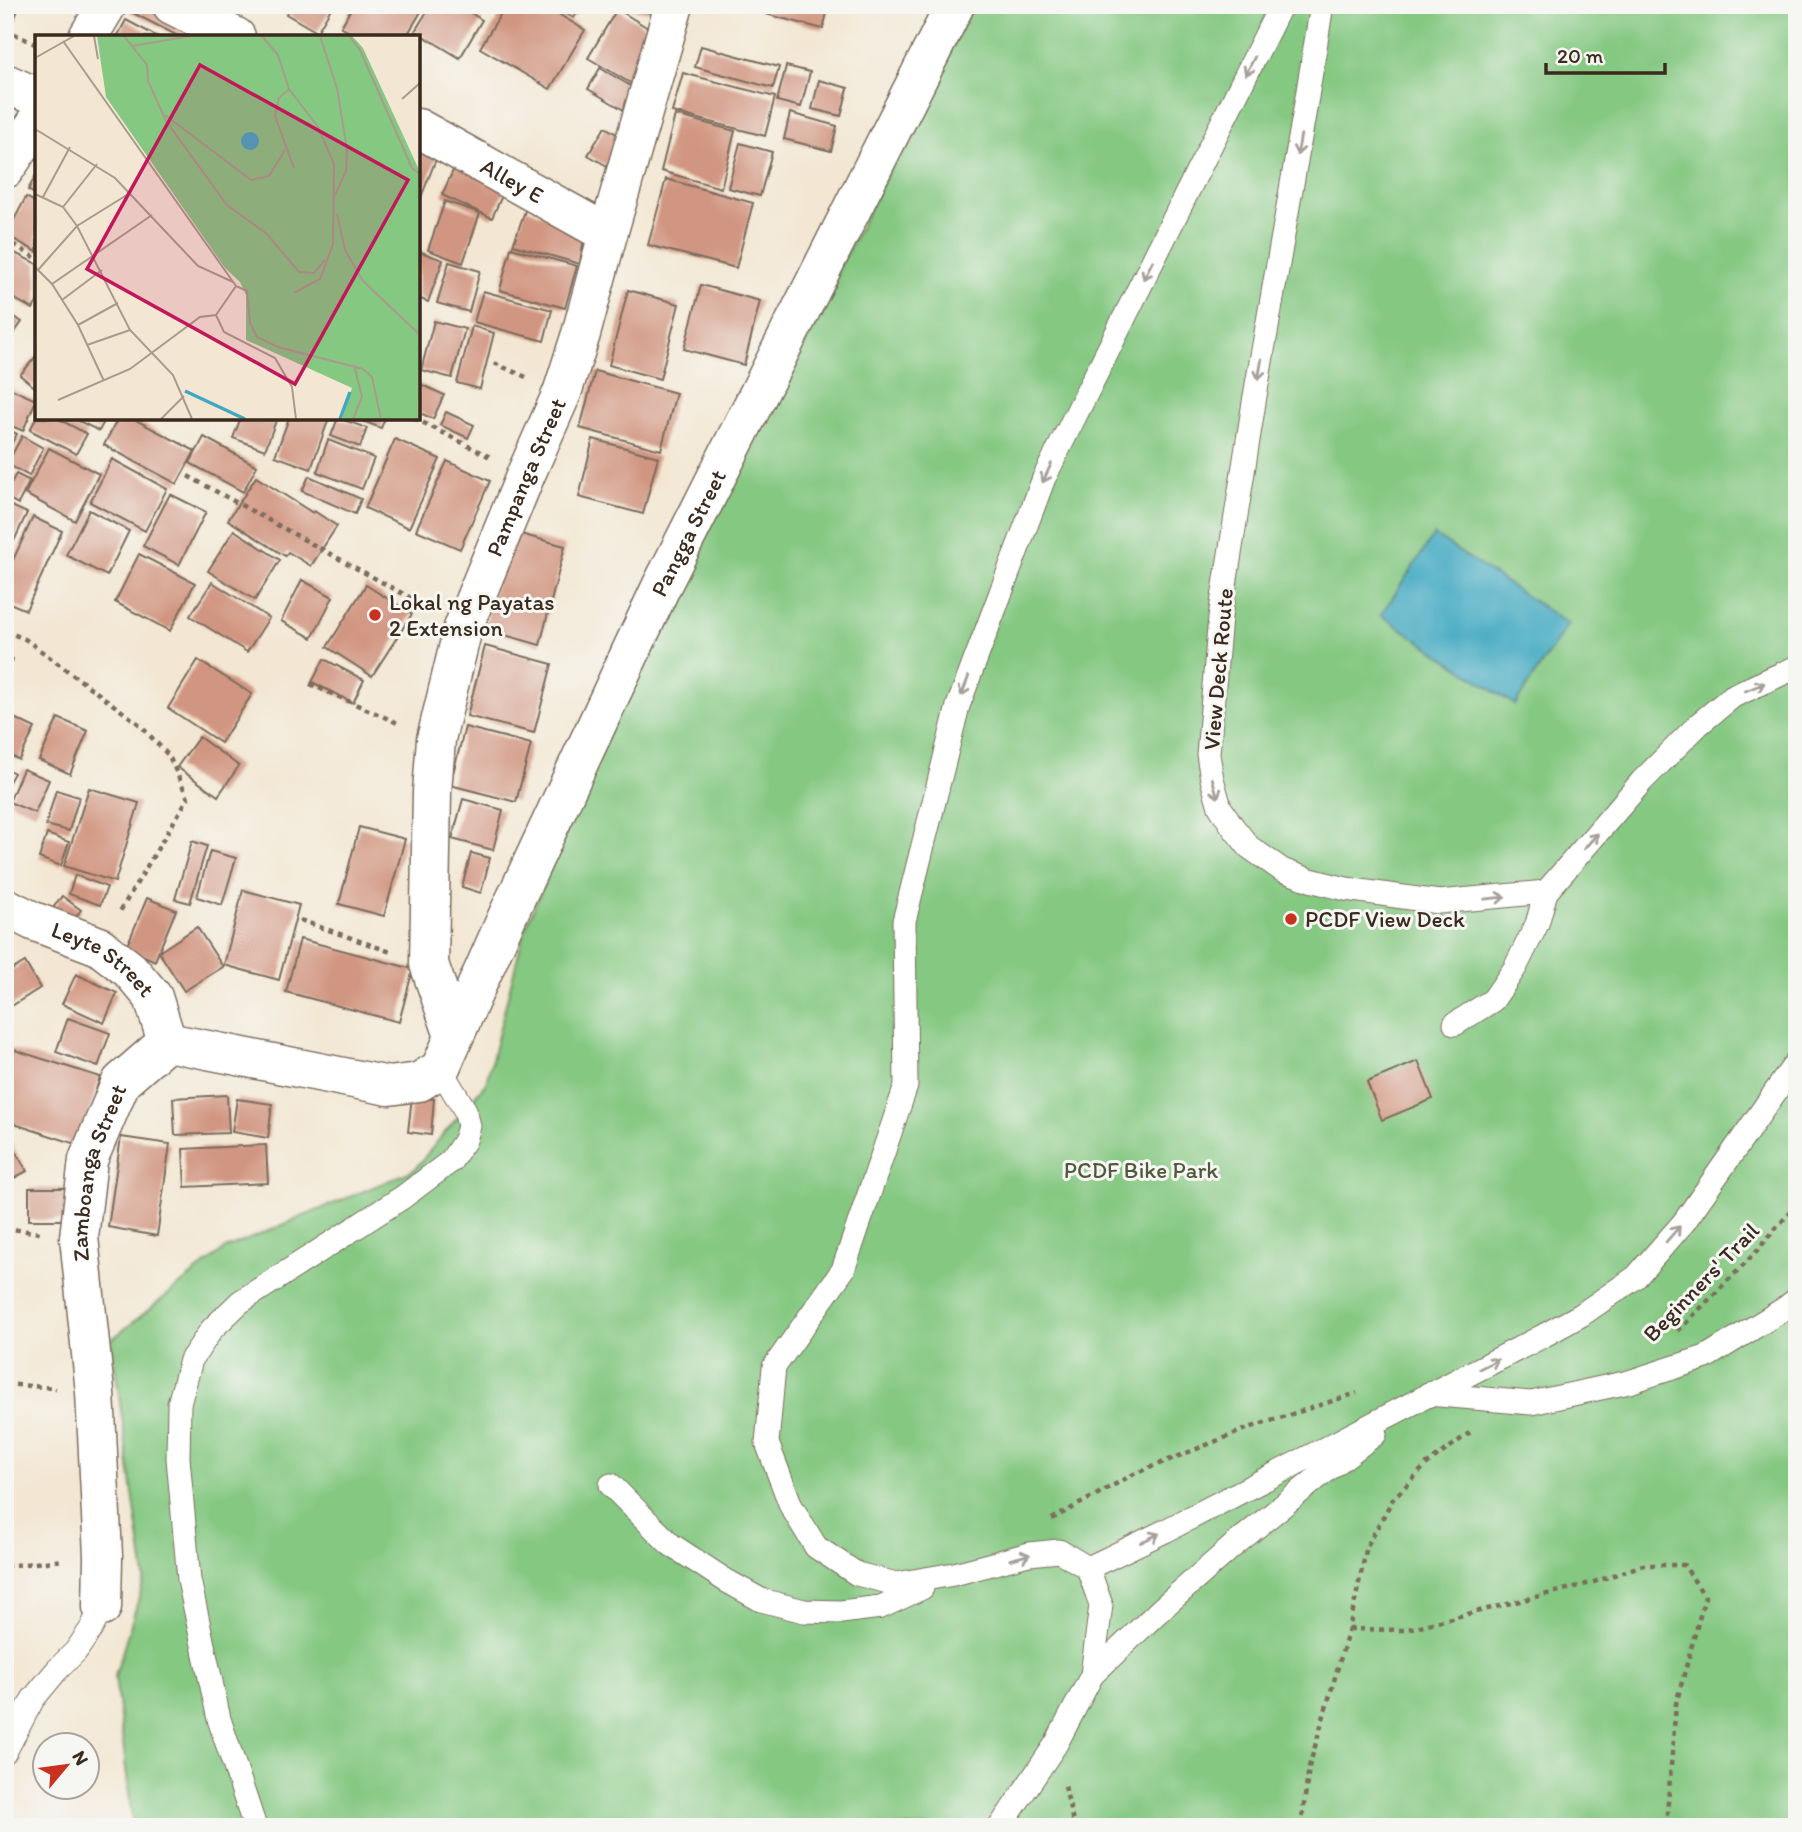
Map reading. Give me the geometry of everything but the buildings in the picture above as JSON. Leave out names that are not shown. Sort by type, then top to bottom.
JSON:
[{"type":"street","points":[[89,35],[107,5]]},
{"type":"street","points":[[172,5],[232,35]]},
{"type":"street","name":"Pangga Street","points":[[447,1053],[507,917],[662,585],[955,5]]},
{"type":"street","name":"Pampanga Street","points":[[447,1053],[429,964],[432,792],[436,739],[463,628],[562,393],[582,334],[673,6]]},
{"type":"street","points":[[5,83],[35,96]]},
{"type":"street","points":[[5,169],[35,125]]},
{"type":"street","name":"Alley E","points":[[420,129],[608,234]]},
{"type":"street","name":"Leyte Street","points":[[5,907],[33,921],[99,946],[130,970],[153,997],[167,1042]]},
{"type":"street","points":[[167,1042],[389,1086],[419,1082],[447,1053]]},
{"type":"street","name":"Zamboanga Street","points":[[102,1606],[103,1556],[95,1392],[79,1237],[88,1160],[121,1082],[167,1042]]},
{"type":"lane","points":[[1092,1675],[1101,1605],[1088,1568],[1059,1551],[1029,1554],[954,1574],[896,1584],[857,1574],[816,1547],[791,1506],[767,1443],[774,1367],[843,1270],[906,1086],[904,921],[962,693],[1044,478],[1281,5]]},
{"type":"lane","name":"View Deck Route","points":[[1322,5],[1220,617],[1209,754],[1212,779],[1220,807],[1249,847],[1282,870],[1310,880],[1346,889],[1439,902],[1546,892]]},
{"type":"lane","points":[[1455,1024],[1493,1000],[1515,968],[1537,924],[1546,892],[1643,781],[1699,724],[1733,696],[1797,667]]},
{"type":"lane","points":[[255,1827],[219,1719],[189,1580],[178,1458],[179,1404],[191,1360],[212,1329],[240,1302],[403,1197],[451,1161],[465,1140],[469,1126],[447,1053]]},
{"type":"lane","points":[[1088,1568],[1166,1531],[1427,1394],[1491,1364],[1571,1321],[1636,1277],[1684,1222],[1797,1062]]},
{"type":"lane","points":[[1000,1827],[1056,1744],[1092,1675],[1233,1546],[1427,1394],[1531,1403],[1629,1382],[1706,1356],[1797,1299]]},
{"type":"lane","points":[[611,1485],[670,1544],[761,1600],[804,1611],[841,1612],[881,1606],[954,1574]]},
{"type":"lane","points":[[5,1752],[33,1699],[76,1651],[102,1606]]},
{"type":"path","points":[[5,29],[35,44]]},
{"type":"path","points":[[5,239],[35,257]]},
{"type":"path","points":[[418,420],[526,474]]},
{"type":"path","points":[[188,476],[463,628]]},
{"type":"path","points":[[5,631],[24,639],[139,724],[169,756],[188,798],[99,946]]},
{"type":"path","points":[[310,684],[436,739]]},
{"type":"path","points":[[300,920],[429,964]]},
{"type":"path","name":"Beginners' Trail","points":[[1676,1333],[1753,1255],[1797,1204]]},
{"type":"path","points":[[5,1384],[95,1392]]},
{"type":"path","points":[[1047,1522],[1134,1474],[1249,1427],[1364,1391]]},
{"type":"path","points":[[1301,1827],[1309,1767],[1349,1629],[1367,1546],[1393,1499],[1427,1464],[1471,1432],[1531,1403]]},
{"type":"path","points":[[5,1566],[103,1556]]},
{"type":"path","points":[[1349,1629],[1404,1630],[1591,1583],[1643,1565],[1684,1566],[1705,1597],[1676,1704],[1666,1827]]},
{"type":"green space","name":"PCDF Bike Park","points":[[973,5],[1797,5],[1797,1827],[133,1827],[115,1676],[145,1578],[111,1340],[225,1249],[414,1170],[486,1083],[525,928],[639,662]]},
{"type":"water","points":[[1434,535],[1568,624],[1515,705],[1381,615]]},
{"type":"place","name":"Lokal ng Payatas 2 Extension","points":[[375,615]]},
{"type":"place","name":"PCDF View Deck","points":[[1291,919]]}]
